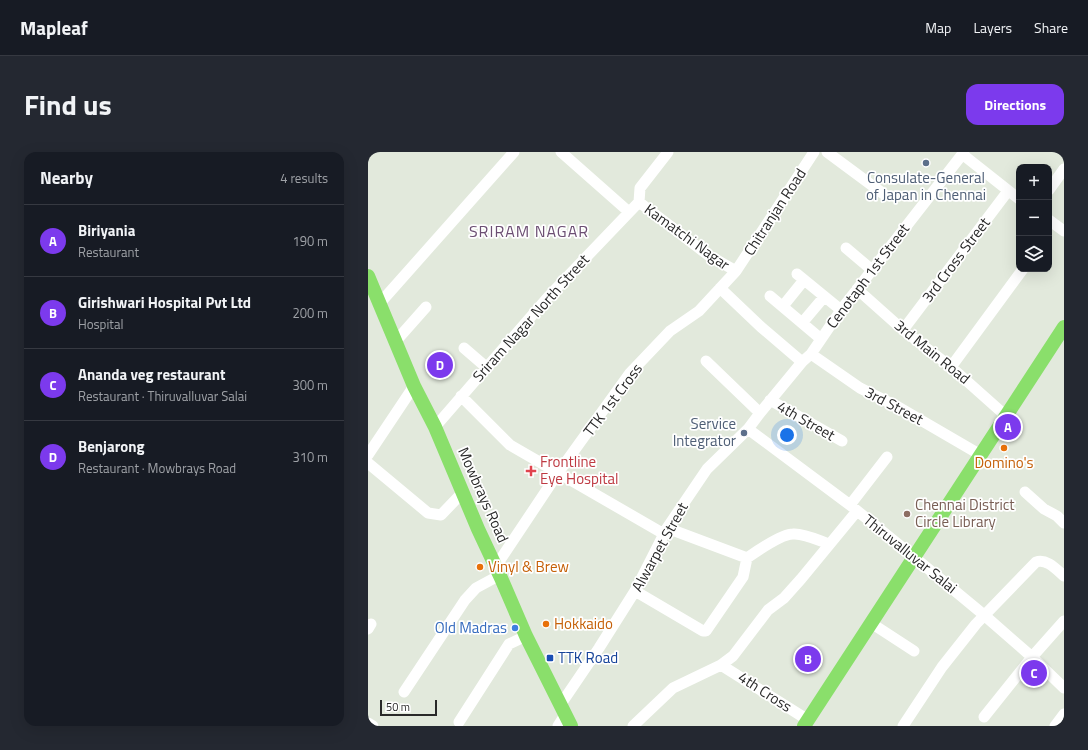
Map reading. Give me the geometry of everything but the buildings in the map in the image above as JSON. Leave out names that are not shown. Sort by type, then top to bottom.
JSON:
[{"type":"main road","name":"Mowbrays Road","points":[[368,276],[414,386],[435,426],[462,493],[564,718]]},
{"type":"main road","points":[[806,723],[979,454],[1064,328]]},
{"type":"street","points":[[380,303],[514,152]]},
{"type":"street","points":[[639,202],[640,188],[668,152]]},
{"type":"street","name":"Chitranjan Road","points":[[736,272],[814,152]]},
{"type":"street","points":[[827,152],[885,195]]},
{"type":"street","points":[[963,153],[1016,197]]},
{"type":"street","name":"Cenotaph 1st Street","points":[[807,358],[840,310],[963,153]]},
{"type":"street","points":[[566,154],[629,212]]},
{"type":"street","points":[[1052,188],[1061,181],[1064,169]]},
{"type":"street","name":"3rd Cross Street","points":[[903,330],[1008,191]]},
{"type":"street","name":"Sriram Nagar North Street","points":[[435,426],[548,297],[639,202]]},
{"type":"street","name":"Kamatchi Nagar","points":[[639,202],[708,255],[736,272]]},
{"type":"street","points":[[846,248],[872,270]]},
{"type":"street","name":"TTK 1st Cross","points":[[498,570],[558,473],[630,374],[670,331],[699,311],[736,272]]},
{"type":"street","points":[[951,367],[1021,272]]},
{"type":"street","points":[[783,306],[801,277],[840,310]]},
{"type":"street","name":"3rd Street","points":[[720,288],[761,327],[807,358],[860,388],[900,408],[979,454]]},
{"type":"street","name":"3rd Main Road","points":[[857,289],[903,330],[951,367],[1006,416]]},
{"type":"street","points":[[770,296],[821,339]]},
{"type":"street","points":[[802,323],[824,297]]},
{"type":"street","points":[[395,342],[426,307]]},
{"type":"street","points":[[464,348],[486,367]]},
{"type":"street","name":"Alwarpet Street","points":[[564,718],[599,648],[635,591],[666,531],[707,469],[748,429],[770,400],[807,358]]},
{"type":"street","points":[[706,361],[760,413]]},
{"type":"street","points":[[369,450],[414,386]]},
{"type":"street","points":[[461,396],[510,445],[558,473],[666,531],[747,558]]},
{"type":"street","name":"4th Street","points":[[770,400],[842,441]]},
{"type":"street","name":"Thiruvalluvar Salai","points":[[748,429],[853,508],[914,557],[1032,657],[1064,688]]},
{"type":"street","points":[[639,724],[673,688],[721,665],[733,656],[768,610],[784,598],[801,580],[829,544],[887,457]]},
{"type":"street","points":[[368,462],[428,512],[442,515],[462,493]]},
{"type":"street","points":[[1026,492],[1044,509],[1057,516],[1064,523]]},
{"type":"street","points":[[635,591],[703,631],[706,631],[742,577],[747,558],[759,550],[793,534],[806,536],[829,544]]},
{"type":"street","points":[[907,725],[942,667],[984,616],[1036,562],[1040,560],[1049,564],[1064,576]]},
{"type":"street","points":[[404,692],[465,600],[476,588],[498,570]]},
{"type":"street","points":[[984,717],[1032,657],[1064,621]]},
{"type":"street","points":[[871,623],[914,651]]},
{"type":"street","points":[[459,722],[509,644],[526,636]]},
{"type":"street","name":"4th Cross","points":[[721,665],[806,723]]},
{"type":"street","points":[[1055,726],[1064,714]]},
{"type":"street","points":[[368,723],[373,726]]},
{"type":"place","name":"Consulate-General of Japan in Chennai","points":[[926,163]]},
{"type":"place","name":"Benjarong","points":[[440,365]]},
{"type":"place","name":"Biriyania","points":[[1008,427]]},
{"type":"place","name":"Service Integrator","points":[[744,433]]},
{"type":"place","name":"Domino's","points":[[1004,448]]},
{"type":"place","name":"Frontline Eye Hospital","points":[[531,471]]},
{"type":"place","name":"Chennai District Circle Library","points":[[907,514]]},
{"type":"place","name":"Vinyl & Brew","points":[[480,567]]},
{"type":"place","name":"Hokkaido","points":[[546,624]]},
{"type":"place","name":"Old Madras","points":[[515,628]]},
{"type":"place","name":"TTK Road","points":[[550,658]]},
{"type":"place","name":"Girishwari Hospital Pvt Ltd","points":[[808,659]]},
{"type":"place","name":"Ananda veg restaurant","points":[[1034,673]]},
{"type":"district","name":"SRIRAM NAGAR","points":[[529,231]]}]
